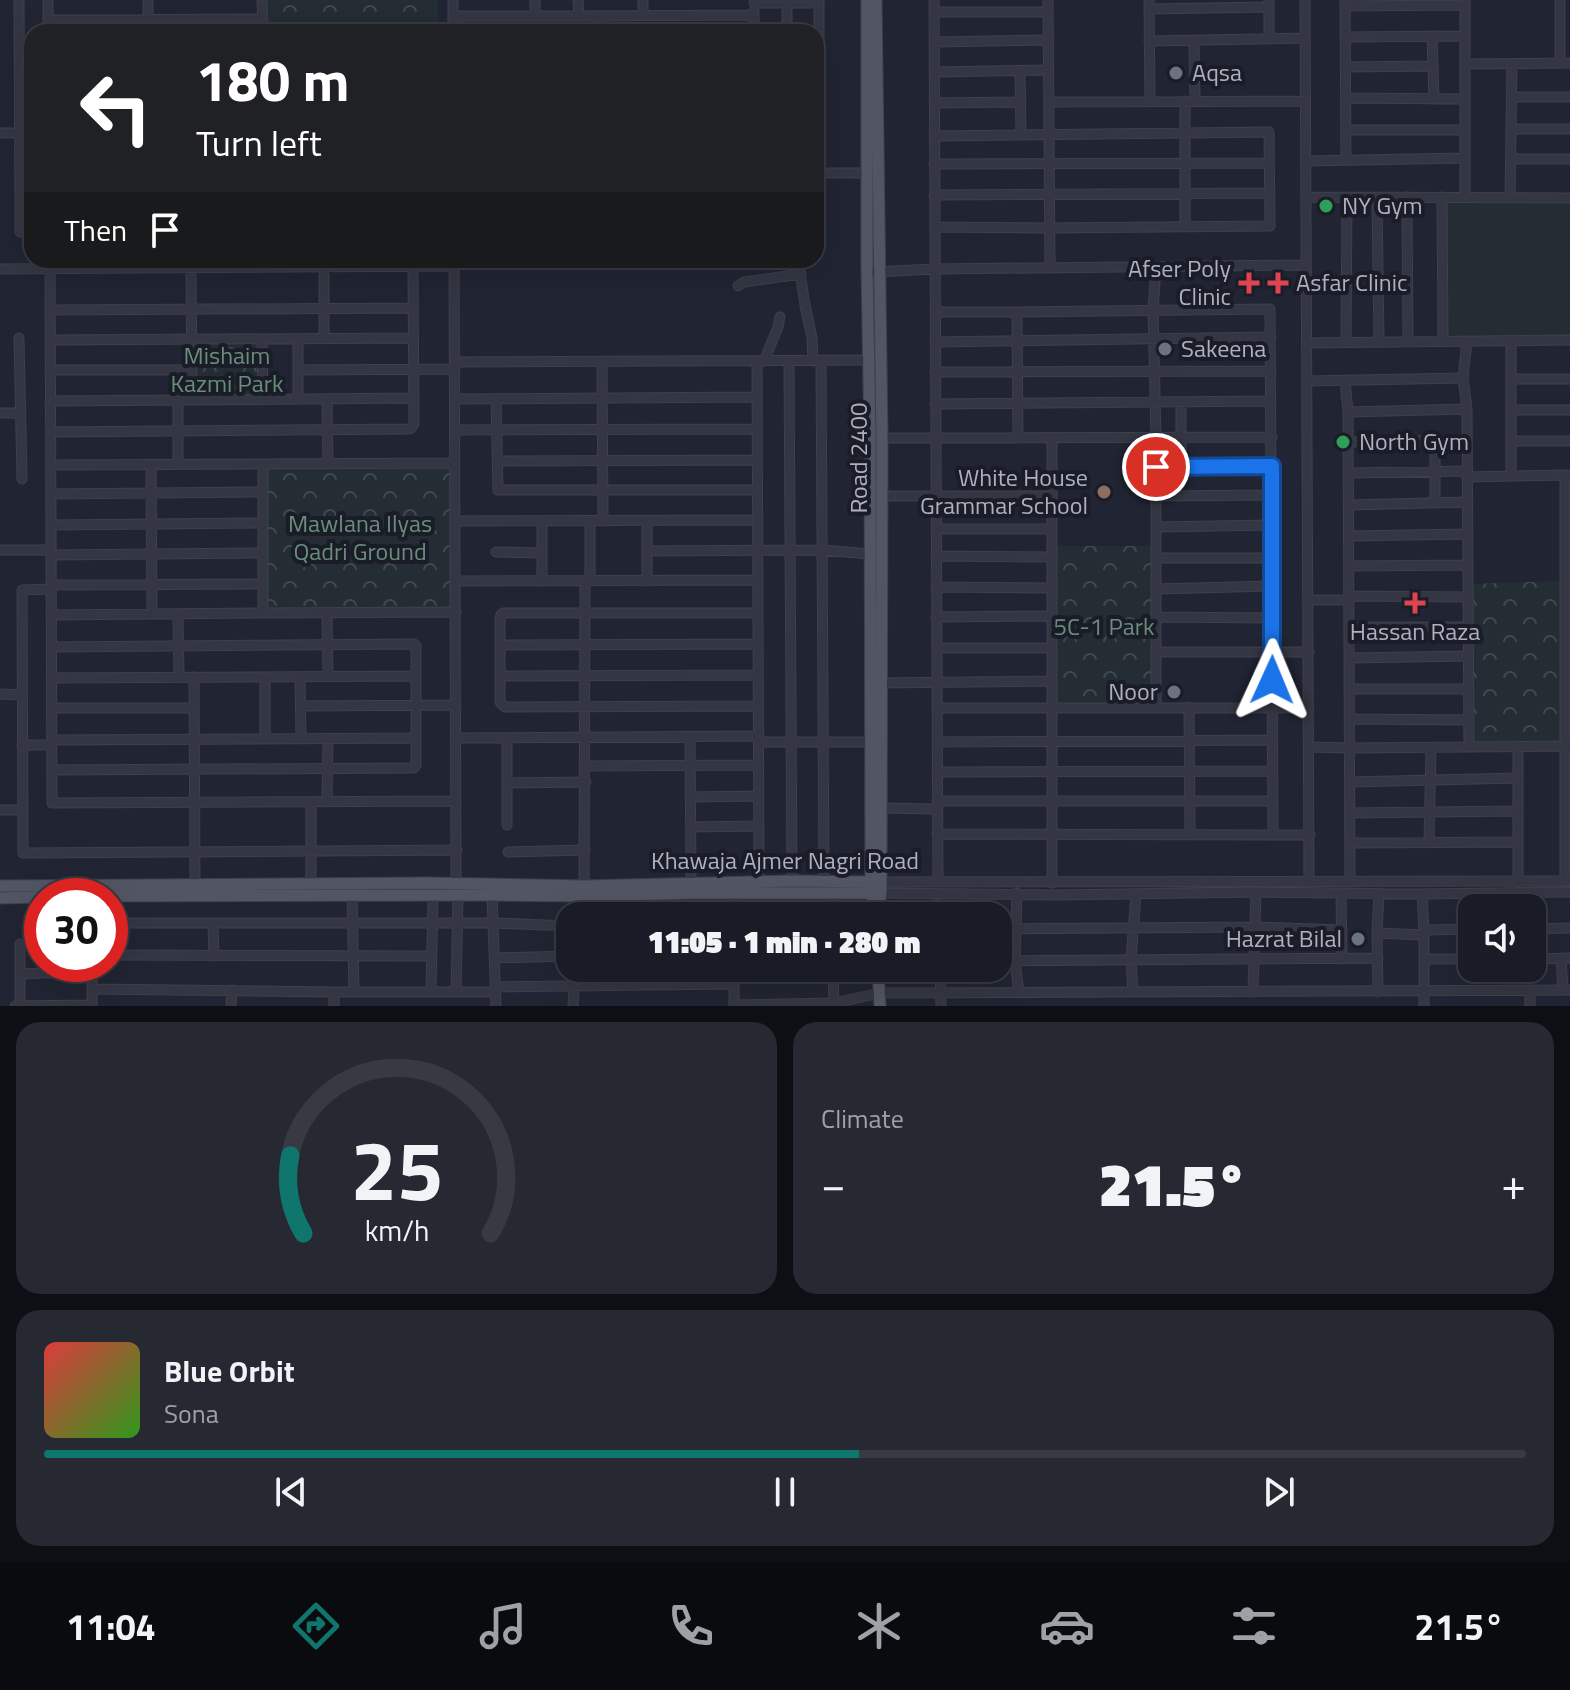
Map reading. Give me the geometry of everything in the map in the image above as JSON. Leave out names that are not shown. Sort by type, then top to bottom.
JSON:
[{"type":"main road","name":"Road 2400","points":[[867,0],[870,554],[876,683],[872,742],[876,808]]},
{"type":"main road","name":"Road 2400","points":[[876,0],[882,438],[876,683],[876,902]]},
{"type":"main road","name":"Khawaja Ajmer Nagri Road","points":[[128,896],[352,895],[380,889],[517,890],[792,881],[824,881],[876,888]]},
{"type":"main road","name":"Khawaja Ajmer Nagri Road","points":[[0,886],[311,884],[433,896],[457,890],[492,895],[517,890],[585,896],[834,892],[876,888]]},
{"type":"main road","points":[[0,898],[24,897]]},
{"type":"main road","points":[[879,982],[880,1006]]},
{"type":"street","points":[[19,0],[20,232],[24,232]]},
{"type":"street","points":[[48,0],[48,24]]},
{"type":"street","points":[[148,0],[148,24]]},
{"type":"street","points":[[262,0],[263,24]]},
{"type":"street","points":[[453,0],[453,24]]},
{"type":"street","points":[[535,0],[535,16]]},
{"type":"street","points":[[578,0],[579,16]]},
{"type":"street","points":[[643,0],[643,15]]},
{"type":"street","points":[[934,0],[938,882]]},
{"type":"street","points":[[1048,0],[1050,267]]},
{"type":"street","points":[[1305,0],[1309,882]]},
{"type":"street","points":[[754,24],[754,1],[819,1],[819,24]]},
{"type":"street","points":[[787,3],[787,24]]},
{"type":"street","points":[[1150,101],[1149,5],[1269,3],[1269,39]]},
{"type":"street","points":[[1346,160],[1345,3],[1465,3],[1465,197]]},
{"type":"street","points":[[1465,64],[1565,63],[1563,4]]},
{"type":"street","points":[[934,12],[1048,12]]},
{"type":"street","points":[[453,16],[754,15]]},
{"type":"street","points":[[600,16],[600,24]]},
{"type":"street","points":[[48,20],[263,19]]},
{"type":"street","points":[[1432,36],[1434,99]]},
{"type":"street","points":[[1345,37],[1465,36]]},
{"type":"street","points":[[1149,41],[1305,38]]},
{"type":"street","points":[[934,42],[1048,40]]},
{"type":"street","points":[[1185,226],[1185,133],[1194,40]]},
{"type":"street","points":[[1510,198],[1512,64]]},
{"type":"street","points":[[1345,67],[1433,66]]},
{"type":"street","points":[[934,72],[1048,70]]},
{"type":"street","points":[[1020,71],[1021,135]]},
{"type":"street","points":[[1512,97],[1570,97]]},
{"type":"street","points":[[1346,98],[1465,99]]},
{"type":"street","points":[[1049,102],[1305,101]]},
{"type":"street","points":[[934,103],[1021,102]]},
{"type":"street","points":[[1511,129],[1570,129]]},
{"type":"street","points":[[1346,130],[1465,130]]},
{"type":"street","points":[[934,136],[1269,132],[1270,226],[935,227]]},
{"type":"street","points":[[0,133],[24,133]]},
{"type":"street","points":[[1306,161],[1465,158]]},
{"type":"street","points":[[1511,159],[1570,159]]},
{"type":"street","points":[[934,164],[1269,163]]},
{"type":"street","points":[[824,173],[867,173]]},
{"type":"street","points":[[934,195],[1269,193]]},
{"type":"street","points":[[1306,197],[1570,198]]},
{"type":"street","points":[[1346,342],[1347,197]]},
{"type":"street","points":[[1377,197],[1379,342]]},
{"type":"street","points":[[1407,197],[1408,342]]},
{"type":"street","points":[[1442,197],[1443,341]]},
{"type":"street","points":[[867,272],[1306,265]]},
{"type":"street","points":[[1156,266],[1153,311],[1156,707]]},
{"type":"street","points":[[0,269],[24,267]]},
{"type":"street","points":[[50,268],[51,801],[55,804],[456,801]]},
{"type":"street","points":[[191,268],[192,400]]},
{"type":"street","points":[[324,268],[324,339]]},
{"type":"street","points":[[51,432],[413,428],[413,268]]},
{"type":"street","points":[[454,268],[456,992]]},
{"type":"street","points":[[800,268],[817,361],[822,550],[824,881]]},
{"type":"street","points":[[738,286],[744,282],[801,274]]},
{"type":"street","points":[[50,310],[413,308]]},
{"type":"street","points":[[935,312],[1270,309],[1273,834]]},
{"type":"street","points":[[1017,312],[1018,438]]},
{"type":"street","points":[[759,882],[757,397],[761,361],[780,317]]},
{"type":"street","points":[[935,342],[1271,337]]},
{"type":"street","points":[[19,338],[22,479]]},
{"type":"street","points":[[50,340],[413,338]]},
{"type":"street","points":[[262,339],[263,399]]},
{"type":"street","points":[[298,339],[298,399]]},
{"type":"street","points":[[1307,343],[1570,340]]},
{"type":"street","points":[[1467,341],[1463,378],[1467,409],[1469,747]]},
{"type":"street","points":[[1511,341],[1511,476]]},
{"type":"street","points":[[298,370],[602,362],[869,360]]},
{"type":"street","points":[[789,361],[792,881]]},
{"type":"street","points":[[602,362],[603,521]]},
{"type":"street","points":[[50,370],[192,370]]},
{"type":"street","points":[[935,372],[1271,371]]},
{"type":"street","points":[[1307,381],[1463,378]]},
{"type":"street","points":[[1511,379],[1570,379]]},
{"type":"street","points":[[1345,380],[1349,442],[1350,882]]},
{"type":"street","points":[[455,399],[757,397]]},
{"type":"street","points":[[50,401],[414,398]]},
{"type":"street","points":[[327,399],[328,464]]},
{"type":"street","points":[[496,399],[498,490],[757,490]]},
{"type":"street","points":[[178,400],[178,464]]},
{"type":"street","points":[[935,404],[1271,401]]},
{"type":"street","points":[[1181,402],[1181,466]]},
{"type":"street","points":[[1348,412],[1467,409]]},
{"type":"street","points":[[1511,410],[1570,410]]},
{"type":"street","points":[[0,413],[21,413]]},
{"type":"street","points":[[455,430],[757,429]]},
{"type":"street","points":[[882,438],[1272,437]]},
{"type":"street","points":[[1052,438],[1052,883]]},
{"type":"street","points":[[1435,440],[1435,503]]},
{"type":"street","points":[[1349,442],[1467,440]]},
{"type":"street","points":[[1511,441],[1570,441]]},
{"type":"street","points":[[497,461],[757,460]]},
{"type":"street","points":[[51,465],[455,463]]},
{"type":"street","points":[[263,464],[263,613]]},
{"type":"street","points":[[151,465],[152,614]]},
{"type":"street","points":[[1156,467],[1272,466]]},
{"type":"street","points":[[1349,473],[1567,475],[1568,881]]},
{"type":"street","points":[[51,494],[263,492]]},
{"type":"street","points":[[1156,496],[1272,495]]},
{"type":"street","points":[[882,496],[1052,496]]},
{"type":"street","points":[[1349,505],[1468,502]]},
{"type":"street","points":[[455,521],[758,520]]},
{"type":"street","points":[[542,521],[542,581]]},
{"type":"street","points":[[584,886],[585,613],[590,521]]},
{"type":"street","points":[[647,521],[647,581]]},
{"type":"street","points":[[51,525],[263,523]]},
{"type":"street","points":[[1156,527],[1272,525]]},
{"type":"street","points":[[936,529],[1052,529]]},
{"type":"street","points":[[1349,536],[1468,534]]},
{"type":"street","points":[[0,550],[263,553]]},
{"type":"street","points":[[647,551],[822,550],[870,554]]},
{"type":"street","points":[[496,552],[542,553]]},
{"type":"street","points":[[936,556],[1052,557]]},
{"type":"street","points":[[1156,558],[1272,558]]},
{"type":"street","points":[[1349,566],[1468,565]]},
{"type":"street","points":[[456,581],[758,580]]},
{"type":"street","points":[[263,584],[22,590],[23,853],[457,850]]},
{"type":"street","points":[[1156,589],[1273,586]]},
{"type":"street","points":[[936,587],[1052,588]]},
{"type":"street","points":[[1309,600],[1468,597]]},
{"type":"street","points":[[51,615],[456,612]]},
{"type":"street","points":[[327,613],[328,677]]},
{"type":"street","points":[[758,613],[503,613],[500,619],[500,702],[505,707],[758,706]]},
{"type":"street","points":[[178,614],[179,677]]},
{"type":"street","points":[[936,617],[1052,616]]},
{"type":"street","points":[[1156,617],[1273,618]]},
{"type":"street","points":[[1349,627],[1468,627]]},
{"type":"street","points":[[52,647],[414,644],[416,676],[416,768],[52,770]]},
{"type":"street","points":[[500,645],[758,644]]},
{"type":"street","points":[[937,648],[1052,648]]},
{"type":"street","points":[[1156,652],[1309,652]]},
{"type":"street","points":[[1349,658],[1469,656]]},
{"type":"street","points":[[500,676],[758,675]]},
{"type":"street","points":[[52,678],[416,676]]},
{"type":"street","points":[[194,677],[195,884]]},
{"type":"street","points":[[265,677],[265,738]]},
{"type":"street","points":[[300,677],[301,738]]},
{"type":"street","points":[[876,683],[1052,681]]},
{"type":"street","points":[[1349,689],[1469,689]]},
{"type":"street","points":[[0,694],[22,695]]},
{"type":"street","points":[[301,706],[456,705]]},
{"type":"street","points":[[1189,707],[1190,834]]},
{"type":"street","points":[[52,708],[194,708]]},
{"type":"street","points":[[937,708],[1309,708]]},
{"type":"street","points":[[1350,719],[1469,720]]},
{"type":"street","points":[[456,738],[690,737],[872,742]]},
{"type":"street","points":[[690,737],[691,883]]},
{"type":"street","points":[[327,802],[328,738]]},
{"type":"street","points":[[22,745],[194,739],[416,738]]},
{"type":"street","points":[[507,738],[507,825]]},
{"type":"street","points":[[937,742],[1272,740]]},
{"type":"street","points":[[1310,747],[1567,746]]},
{"type":"street","points":[[1518,747],[1518,882]]},
{"type":"street","points":[[1429,843],[1431,748]]},
{"type":"street","points":[[586,766],[759,765]]},
{"type":"street","points":[[937,772],[1272,771]]},
{"type":"street","points":[[1350,782],[1518,778]]},
{"type":"street","points":[[507,783],[586,782]]},
{"type":"street","points":[[690,797],[759,796]]},
{"type":"street","points":[[876,808],[1052,802],[1272,801]]},
{"type":"street","points":[[311,802],[311,884]]},
{"type":"street","points":[[0,810],[23,810]]},
{"type":"street","points":[[1350,813],[1518,811]]},
{"type":"street","points":[[691,827],[759,826]]},
{"type":"street","points":[[937,834],[1310,835]]},
{"type":"street","points":[[1350,843],[1518,842]]},
{"type":"street","points":[[508,852],[585,850]]},
{"type":"street","points":[[1279,881],[1280,893]]},
{"type":"street","name":"Khawaja Ajmer Nagri Road","points":[[876,888],[938,882],[1568,881]]},
{"type":"street","points":[[1019,992],[1015,961],[1016,929],[1027,882]]},
{"type":"street","points":[[1367,882],[1367,893]]},
{"type":"street","name":"Khawaja Ajmer Nagri Road","points":[[876,888],[937,894],[1570,892]]},
{"type":"street","points":[[834,892],[834,902]]},
{"type":"street","points":[[1253,992],[1256,892]]},
{"type":"street","points":[[733,893],[733,902]]},
{"type":"street","points":[[1341,893],[1342,959]]},
{"type":"street","points":[[1378,992],[1379,893]]},
{"type":"street","points":[[937,894],[937,902]]},
{"type":"street","points":[[1133,992],[1131,960],[1136,894]]},
{"type":"street","points":[[1422,894],[1424,1006]]},
{"type":"street","points":[[352,895],[354,992]]},
{"type":"street","points":[[492,895],[496,1006]]},
{"type":"street","points":[[431,992],[433,896]]},
{"type":"street","points":[[128,923],[556,925]]},
{"type":"street","points":[[213,924],[214,956]]},
{"type":"street","points":[[1012,929],[1255,927],[1342,930]]},
{"type":"street","points":[[1546,929],[1570,928]]},
{"type":"street","points":[[1377,933],[1458,930]]},
{"type":"street","points":[[20,944],[18,1006],[92,1006],[92,982]]},
{"type":"street","points":[[128,955],[432,956]]},
{"type":"street","points":[[495,958],[556,956]]},
{"type":"street","points":[[1015,961],[1378,958]]},
{"type":"street","points":[[92,989],[456,992],[574,986],[734,984],[734,1006],[834,1004],[864,1001],[880,993],[1566,990],[1566,958],[1546,959]]},
{"type":"street","points":[[1424,959],[1458,959]]},
{"type":"street","points":[[20,974],[24,974]]},
{"type":"street","points":[[573,1006],[574,982]]},
{"type":"street","points":[[833,982],[834,1004]]},
{"type":"street","points":[[941,982],[941,1006]]},
{"type":"street","points":[[231,1006],[232,990]]},
{"type":"street","points":[[1530,990],[1530,1006]]},
{"type":"street","points":[[334,992],[334,1006]]},
{"type":"street","points":[[1053,992],[1053,1006]]},
{"type":"street","points":[[1200,992],[1200,1006]]},
{"type":"green space","points":[[268,0],[438,0],[438,24],[269,24]]},
{"type":"green space","points":[[1442,197],[1570,198],[1570,340],[1443,341]]},
{"type":"green space","name":"Mishaim Kazmi Park","points":[[192,339],[262,339],[263,399],[192,400]]},
{"type":"green space","name":"Mawlana Ilyas Qadri Ground","points":[[455,465],[456,610],[264,610],[264,466]]},
{"type":"green space","name":"5C-1 Park","points":[[1052,546],[1156,546],[1156,707],[1052,707]]},
{"type":"green space","points":[[1565,581],[1565,746],[1469,747],[1468,584]]},
{"type":"place","name":"Aqsa","points":[[1176,73]]},
{"type":"place","name":"NY Gym","points":[[1326,206]]},
{"type":"place","name":"Afser Poly Clinic","points":[[1249,283]]},
{"type":"place","name":"Asfar Clinic","points":[[1278,283]]},
{"type":"place","name":"Sakeena","points":[[1165,349]]},
{"type":"place","name":"North Gym","points":[[1343,442]]},
{"type":"place","name":"White House Grammar School","points":[[1104,492]]},
{"type":"place","name":"Hassan Raza","points":[[1415,603]]},
{"type":"place","name":"Noor","points":[[1174,692]]},
{"type":"place","name":"Hazrat Bilal","points":[[1358,939]]},
{"type":"route","points":[[1156,467],[1272,466],[1272,680]]}]
